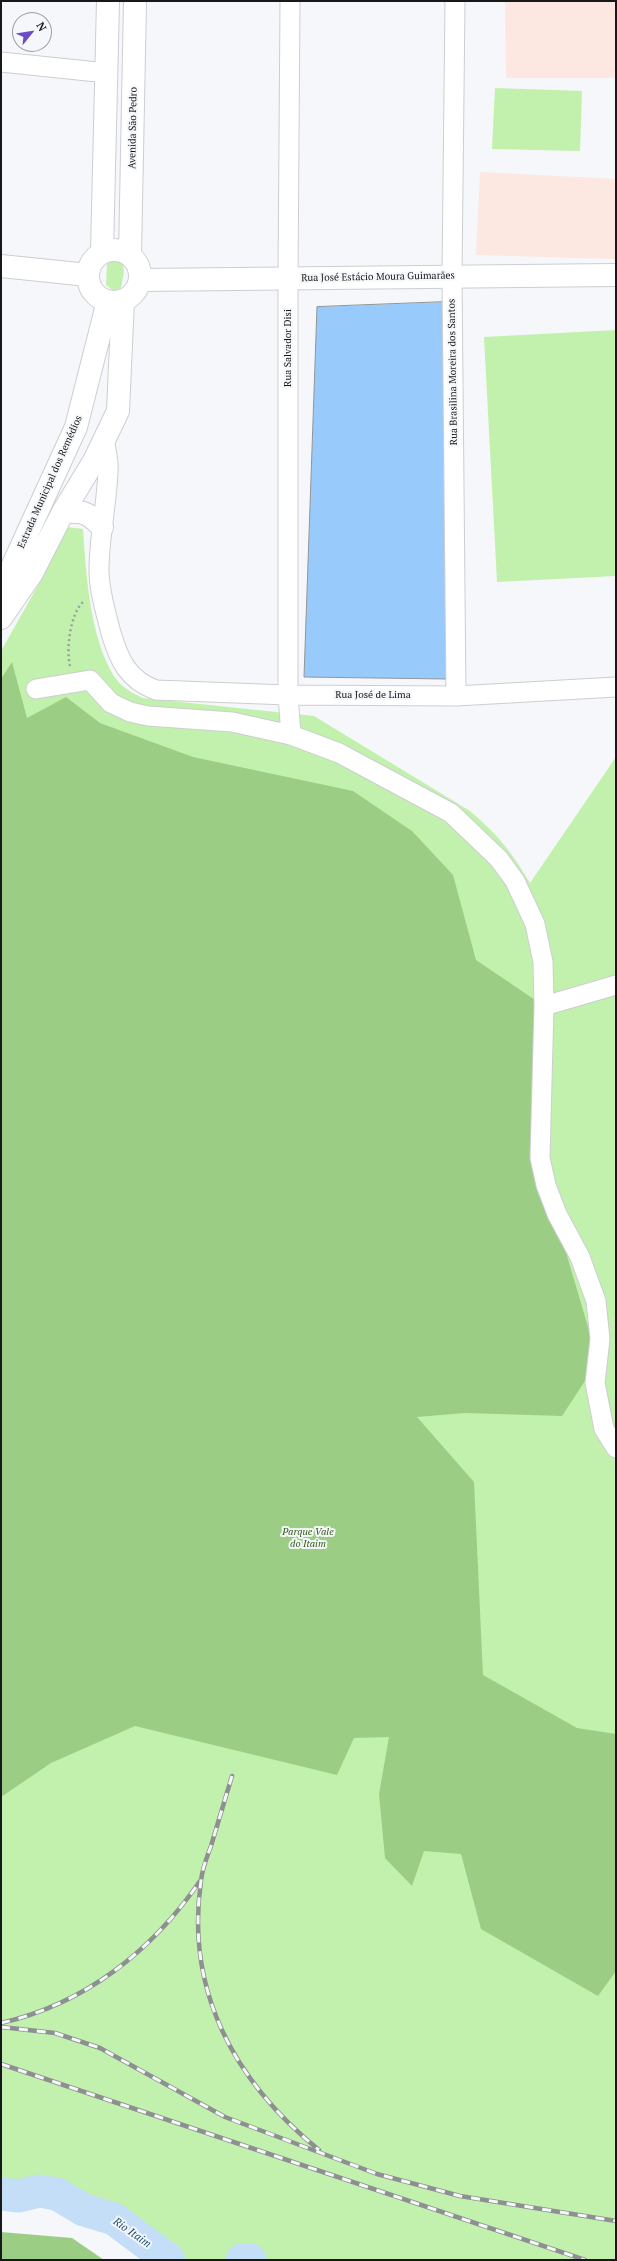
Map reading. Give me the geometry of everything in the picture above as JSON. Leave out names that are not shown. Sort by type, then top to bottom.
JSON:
[{"type":"main road","points":[[102,252],[108,1]]},
{"type":"main road","name":"Avenida São Pedro","points":[[130,255],[135,1]]},
{"type":"main road","points":[[117,250],[130,255],[138,266],[140,280],[134,292],[116,300],[96,294],[92,289],[88,275],[92,262],[102,252],[117,250]]},
{"type":"main road","points":[[1,266],[88,275]]},
{"type":"main road","name":"Rua José Estácio Moura Guimarães","points":[[140,280],[616,275]]},
{"type":"main road","points":[[1,618],[32,573],[63,512],[104,440],[118,411],[116,300]]},
{"type":"main road","name":"Estrada Municipal dos Remédios","points":[[1,591],[76,427],[116,300]]},
{"type":"main road","points":[[82,410],[104,440]]},
{"type":"main road","points":[[63,512],[79,511],[91,515],[102,527]]},
{"type":"street","name":"Rua Salvador Disi","points":[[290,1],[288,278],[288,695],[291,735]]},
{"type":"street","name":"Rua Brasilina Moreira dos Santos","points":[[455,1],[452,276],[456,696]]},
{"type":"street","points":[[1,62],[106,73]]},
{"type":"street","points":[[100,592],[99,571],[108,469],[104,440]]},
{"type":"street","name":"Rua José de Lima","points":[[100,592],[116,649],[123,666],[133,678],[144,686],[156,690],[288,695],[456,696],[616,687]]},
{"type":"street","points":[[36,689],[90,680],[111,703],[130,712],[148,716],[232,722],[291,735],[339,752],[451,813],[499,859],[514,880],[535,924],[543,962],[544,1006],[540,1158],[546,1185],[555,1208],[580,1257],[596,1301],[600,1339],[595,1384],[604,1429],[616,1448]]},
{"type":"street","points":[[544,1006],[616,985]]},
{"type":"path","points":[[74,683],[68,657],[71,625],[81,604],[100,592]]},
{"type":"shaded area","points":[[505,1],[616,1],[616,78],[506,78]]},
{"type":"shaded area","points":[[480,172],[616,179],[615,259],[476,255]]},
{"type":"green space","points":[[495,88],[582,91],[580,151],[492,149]]},
{"type":"green space","points":[[116,259],[123,263],[124,272],[121,288],[114,291],[106,285],[107,264]]},
{"type":"green space","points":[[616,330],[616,576],[497,582],[484,337]]},
{"type":"green space","name":"Parque Vale do Itaim","points":[[66,527],[83,529],[88,585],[94,625],[106,661],[114,676],[123,686],[143,698],[314,716],[470,811],[504,844],[530,883],[616,757],[616,2260],[171,2260],[114,2219],[57,2194],[1,2193],[1,651],[45,573]]},
{"type":"green space","points":[[12,662],[27,718],[66,697],[100,723],[193,757],[353,791],[412,831],[453,875],[476,960],[544,1006],[548,1191],[598,1361],[562,1416],[465,1413],[417,1417],[474,1482],[483,1675],[577,1728],[616,1734],[616,1971],[598,1996],[481,1929],[461,1854],[424,1851],[412,1886],[385,1858],[379,1794],[389,1737],[354,1738],[337,1775],[135,1726],[51,1763],[1,1797],[1,679]]},
{"type":"green space","points":[[1,2232],[72,2238],[104,2260],[1,2260]]},
{"type":"building","points":[[445,302],[447,679],[304,677],[317,307]]},
{"type":"waterway","name":"Rio Itaim","points":[[1,2194],[19,2196],[39,2191],[57,2194],[84,2210],[114,2219],[169,2260]]},
{"type":"waterway","name":"Rio Itaim","points":[[242,2260],[250,2260]]},
{"type":"railway","points":[[232,1776],[201,1881],[198,1921],[201,1960],[209,1997],[222,2031],[241,2064],[263,2095],[289,2123],[319,2150]]},
{"type":"railway","points":[[1,2023],[32,2014],[61,2003],[114,1971],[138,1952],[160,1930],[200,1881]]},
{"type":"railway","points":[[1,2027],[55,2033],[100,2048],[225,2117],[377,2174],[460,2196],[616,2221]]},
{"type":"railway","points":[[1,2064],[585,2260]]}]
